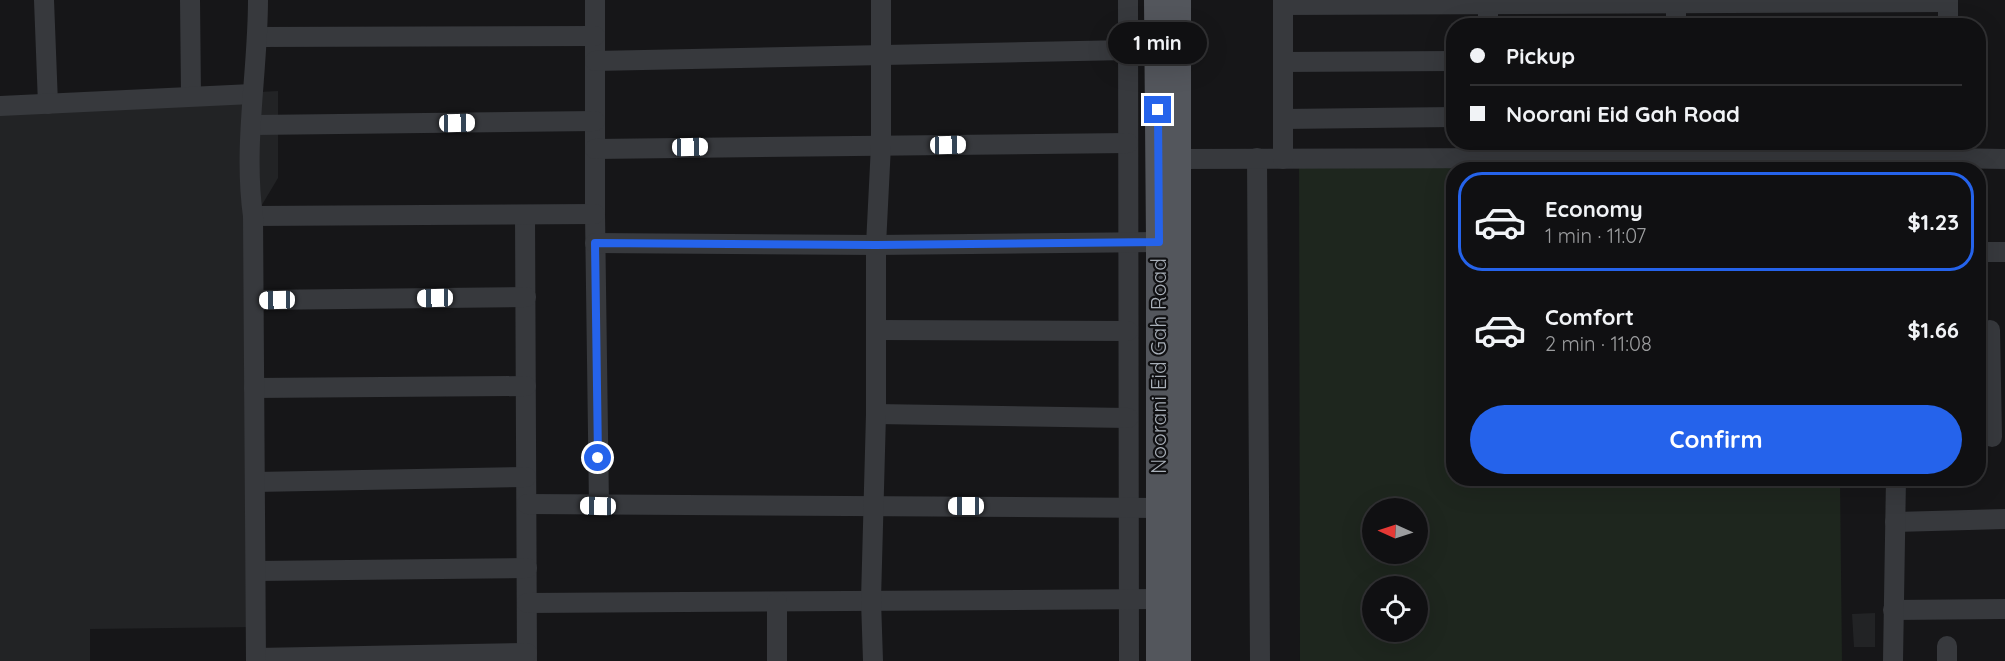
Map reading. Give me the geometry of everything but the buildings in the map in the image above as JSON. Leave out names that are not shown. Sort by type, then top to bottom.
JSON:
[{"type":"main road","name":"Noorani Eid Gah Road","points":[[1156,0],[1159,242],[1159,661]]},
{"type":"main road","name":"Noorani Eid Gah Road","points":[[1178,0],[1178,661]]},
{"type":"street","points":[[44,0],[48,104]]},
{"type":"street","points":[[190,0],[191,96]]},
{"type":"street","points":[[258,0],[249,190],[253,216],[256,659],[527,657],[525,215]]},
{"type":"street","points":[[595,0],[598,506]]},
{"type":"street","points":[[873,661],[871,600],[876,414],[876,245],[881,145],[881,0]]},
{"type":"street","points":[[1128,0],[1129,661]]},
{"type":"street","points":[[1283,159],[1283,2],[1948,1],[1948,18]]},
{"type":"street","points":[[1488,2],[1488,18]]},
{"type":"street","points":[[1676,2],[1676,18]]},
{"type":"street","points":[[258,37],[595,36]]},
{"type":"street","points":[[595,61],[1128,50]]},
{"type":"street","points":[[1283,62],[1446,62]]},
{"type":"street","points":[[0,106],[252,94]]},
{"type":"street","points":[[1283,119],[1446,117]]},
{"type":"street","points":[[251,125],[595,121]]},
{"type":"street","points":[[595,148],[1128,143]]},
{"type":"street","points":[[1179,159],[1283,159],[1487,151],[1674,150],[1875,162]]},
{"type":"street","points":[[1896,162],[1948,150],[2005,159]]},
{"type":"street","points":[[1257,158],[1260,661]]},
{"type":"street","points":[[253,216],[595,214]]},
{"type":"street","points":[[595,243],[876,245],[1159,242]]},
{"type":"street","points":[[1986,252],[2005,252]]},
{"type":"street","points":[[254,300],[526,297]]},
{"type":"street","points":[[876,330],[1128,331]]},
{"type":"street","points":[[1991,330],[1992,437]]},
{"type":"street","points":[[254,388],[526,386]]},
{"type":"street","points":[[876,414],[1128,418]]},
{"type":"street","points":[[255,482],[526,477]]},
{"type":"street","points":[[1893,661],[1896,486]]},
{"type":"street","points":[[526,504],[1159,508]]},
{"type":"street","points":[[1894,522],[2005,519]]},
{"type":"street","points":[[255,571],[527,568]]},
{"type":"street","points":[[527,603],[1160,599]]},
{"type":"street","points":[[777,602],[777,661]]},
{"type":"street","points":[[1893,610],[2005,609]]},
{"type":"shaded area","points":[[278,91],[278,178],[253,220],[256,627],[90,629],[90,661],[0,661],[0,106]]},
{"type":"shaded area","points":[[1836,158],[1836,162],[1446,162],[1446,486],[1840,486],[1842,661],[1300,661],[1299,159]]},
{"type":"shaded area","points":[[1875,613],[1875,647],[1854,647],[1852,614]]},
{"type":"route","points":[[598,458],[595,243],[876,245],[1159,242],[1158,110]]}]
